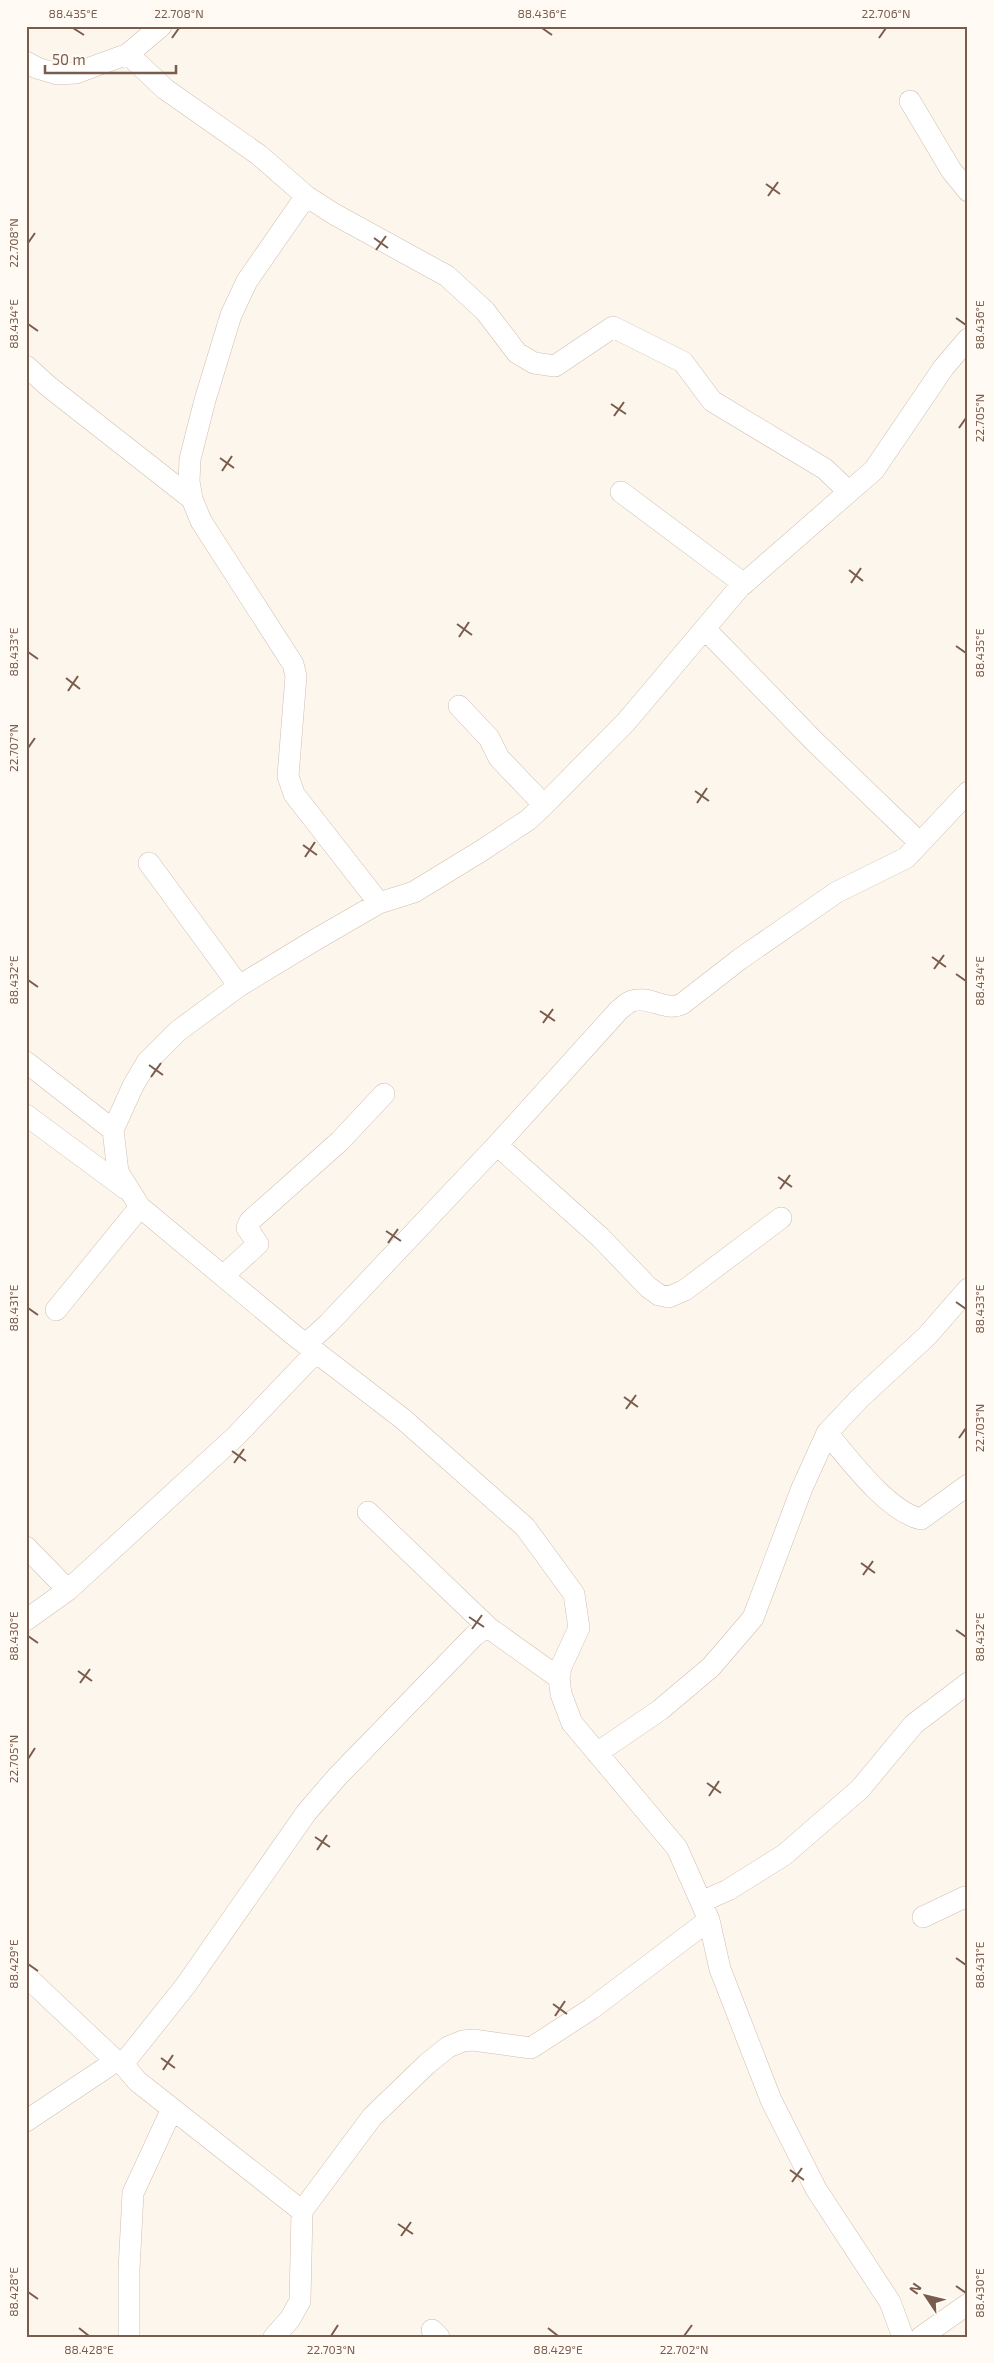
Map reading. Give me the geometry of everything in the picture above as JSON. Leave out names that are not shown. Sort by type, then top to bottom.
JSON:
[{"type":"street","points":[[26,62],[37,68],[57,74],[76,73],[128,54],[161,26]]},
{"type":"street","points":[[128,54],[165,89],[259,156],[306,196],[334,214],[447,276],[484,311],[517,353],[534,363],[555,366],[613,327],[683,362],[712,401],[825,469],[850,492]]},
{"type":"street","points":[[910,101],[952,170],[968,191]]},
{"type":"street","points":[[306,196],[247,281],[234,306],[205,400],[190,460],[189,481],[192,499],[201,521],[293,664],[296,676],[288,776],[290,786],[294,794],[379,904]]},
{"type":"street","points":[[134,1199],[118,1172],[113,1130],[133,1086],[148,1062],[178,1031],[239,986],[379,904],[414,892],[508,833],[544,805],[626,722],[744,584],[874,470],[944,368],[968,339]]},
{"type":"street","points":[[26,366],[48,386],[192,499]]},
{"type":"street","points":[[621,492],[744,584]]},
{"type":"street","points":[[705,629],[814,741],[920,843]]},
{"type":"street","points":[[459,706],[489,738],[499,758],[544,805]]},
{"type":"street","points":[[26,1620],[68,1590],[235,1438],[335,1317],[497,1145],[619,1010],[632,1001],[640,1000],[672,1007],[682,1004],[740,959],[837,892],[906,858],[968,792]]},
{"type":"street","points":[[150,863],[239,986]]},
{"type":"street","points":[[26,1062],[113,1130]]},
{"type":"street","points":[[222,1276],[258,1244],[247,1228],[250,1221],[340,1141],[384,1094]]},
{"type":"street","points":[[26,1115],[134,1199],[222,1276],[311,1348],[403,1419],[525,1527],[574,1594],[579,1628],[561,1667],[559,1678],[561,1694],[572,1723],[677,1848],[705,1911],[720,1969],[771,2100],[816,2189],[890,2302],[903,2337]]},
{"type":"street","points":[[497,1145],[600,1237],[648,1287],[659,1295],[669,1297],[685,1290],[781,1218]]},
{"type":"street","points":[[56,1310],[134,1199]]},
{"type":"street","points":[[597,1753],[660,1710],[711,1667],[753,1618],[802,1488],[827,1433],[860,1398],[927,1336],[968,1289]]},
{"type":"street","points":[[827,1433],[862,1476],[910,1517],[921,1519],[968,1485]]},
{"type":"street","points":[[368,1512],[489,1628],[559,1678]]},
{"type":"street","points":[[26,1547],[68,1590]]},
{"type":"street","points":[[26,2121],[119,2063],[186,1985],[306,1812],[337,1777],[474,1636],[489,1628]]},
{"type":"street","points":[[274,2337],[290,2319],[300,2301],[302,2211],[372,2117],[427,2064],[448,2047],[463,2041],[473,2040],[530,2048],[591,2009],[728,1890],[784,1855],[860,1789],[914,1724],[968,1683]]},
{"type":"street","points":[[923,1917],[965,1897],[968,1898]]},
{"type":"street","points":[[26,1976],[137,2081],[302,2211]]},
{"type":"street","points":[[129,2337],[129,2270],[133,2193],[172,2109]]},
{"type":"street","points":[[920,2337],[968,2304]]}]
